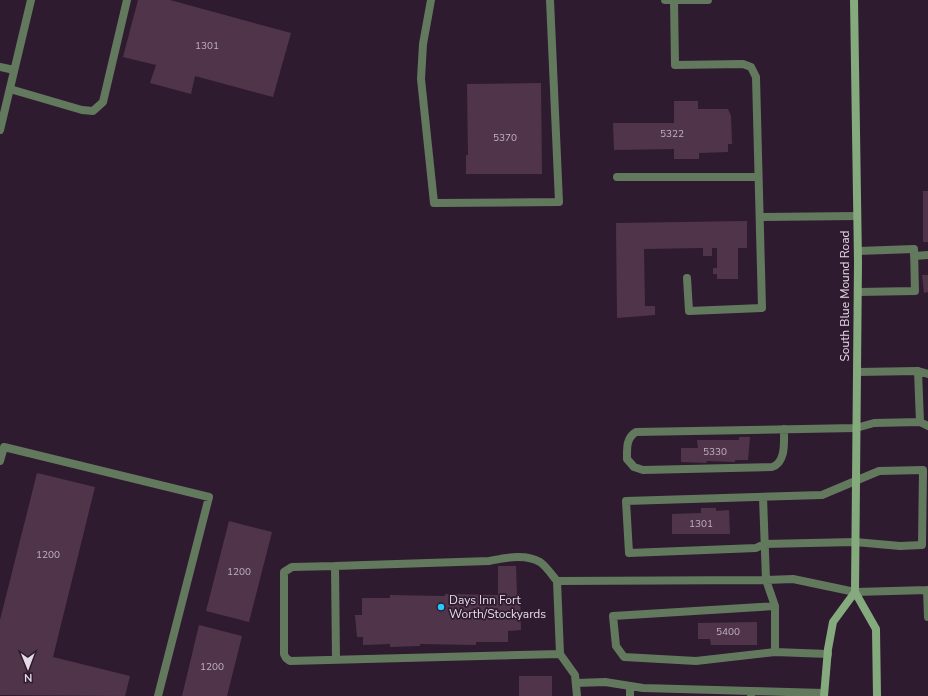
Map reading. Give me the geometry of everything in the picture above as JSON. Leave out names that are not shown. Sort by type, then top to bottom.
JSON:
[{"type":"main road","name":"South Blue Mound Road","points":[[854,0],[858,251],[855,592],[876,629],[877,696]]},
{"type":"main road","points":[[824,695],[833,622],[855,592]]},
{"type":"street","points":[[0,130],[31,0]]},
{"type":"street","points":[[10,90],[82,110],[94,111],[103,102],[127,0]]},
{"type":"street","points":[[431,0],[420,79],[434,203],[450,203],[559,202],[550,0]]},
{"type":"street","points":[[665,0],[708,0]]},
{"type":"street","points":[[674,0],[675,65],[743,64],[751,67],[756,77],[762,308],[689,311],[687,278]]},
{"type":"street","points":[[0,67],[14,70]]},
{"type":"street","points":[[617,177],[758,177]]},
{"type":"street","points":[[760,217],[857,216]]},
{"type":"street","points":[[858,251],[914,249],[915,291],[858,292]]},
{"type":"street","points":[[914,256],[928,255]]},
{"type":"street","points":[[918,371],[920,422]]},
{"type":"street","points":[[857,372],[928,372]]},
{"type":"street","points":[[784,429],[784,447],[780,462],[778,465],[772,467],[643,470],[634,467],[627,459],[627,445],[630,436],[636,432],[784,429],[856,428],[874,423],[920,422],[928,426]]},
{"type":"street","points":[[0,461],[4,448],[210,497],[158,696]]},
{"type":"street","points":[[926,470],[925,545],[900,546],[855,542],[764,544],[756,548],[629,553],[626,502],[822,495],[879,471],[926,470]]},
{"type":"street","points":[[762,497],[766,580],[775,606],[775,652]]},
{"type":"street","points":[[560,654],[290,661],[284,654],[284,572],[292,567],[490,561],[506,557],[525,557],[540,562],[557,581],[560,654],[575,675],[577,696]]},
{"type":"street","points":[[335,566],[336,660]]},
{"type":"street","points":[[557,581],[793,579],[855,592],[928,590],[928,617]]},
{"type":"street","points":[[775,606],[613,616],[616,646],[624,658],[696,661],[775,652],[828,654]]},
{"type":"street","points":[[576,683],[605,682],[643,688],[751,694],[824,695]]},
{"type":"street","points":[[630,686],[630,696]]},
{"type":"building","points":[[138,0],[170,0],[291,33],[273,97],[195,76],[191,94],[150,83],[156,65],[123,57]]},
{"type":"building","points":[[541,83],[542,174],[466,174],[466,155],[468,155],[467,84]]},
{"type":"building","points":[[674,101],[698,101],[698,109],[728,109],[731,116],[732,144],[728,144],[728,152],[699,153],[699,159],[674,159],[674,149],[614,150],[613,123],[674,123]]},
{"type":"building","points":[[923,191],[928,191],[928,242],[923,242]]},
{"type":"building","points":[[747,221],[747,248],[738,248],[738,279],[717,279],[717,274],[713,274],[713,268],[717,268],[717,248],[712,248],[712,256],[703,256],[703,248],[644,249],[645,306],[655,306],[655,315],[617,318],[616,223]]},
{"type":"building","points":[[922,275],[928,275],[928,292],[924,293]]},
{"type":"building","points":[[739,437],[750,437],[748,460],[735,460],[735,462],[707,461],[706,463],[681,462],[681,448],[698,448],[697,440],[739,440]]},
{"type":"building","points":[[37,473],[95,487],[53,657],[130,676],[125,696],[0,695],[0,620]]},
{"type":"building","points":[[701,508],[716,508],[716,511],[729,510],[730,534],[672,534],[672,514],[701,513]]},
{"type":"building","points":[[229,521],[272,532],[249,622],[206,611]]},
{"type":"building","name":"Days Inn Fort Worth/Stockyards","points":[[498,566],[516,566],[517,594],[520,594],[521,630],[508,631],[508,642],[476,642],[476,645],[420,644],[420,646],[390,647],[390,644],[363,645],[363,637],[357,637],[355,615],[362,615],[362,598],[390,598],[390,595],[498,595]]},
{"type":"building","points":[[757,622],[757,645],[711,645],[710,639],[698,639],[698,623]]},
{"type":"building","points":[[199,625],[242,636],[227,696],[182,696]]},
{"type":"building","points":[[519,676],[552,676],[552,696],[519,696]]},
{"type":"place","name":"Days Inn Fort Worth/Stockyards","points":[[441,607]]}]
